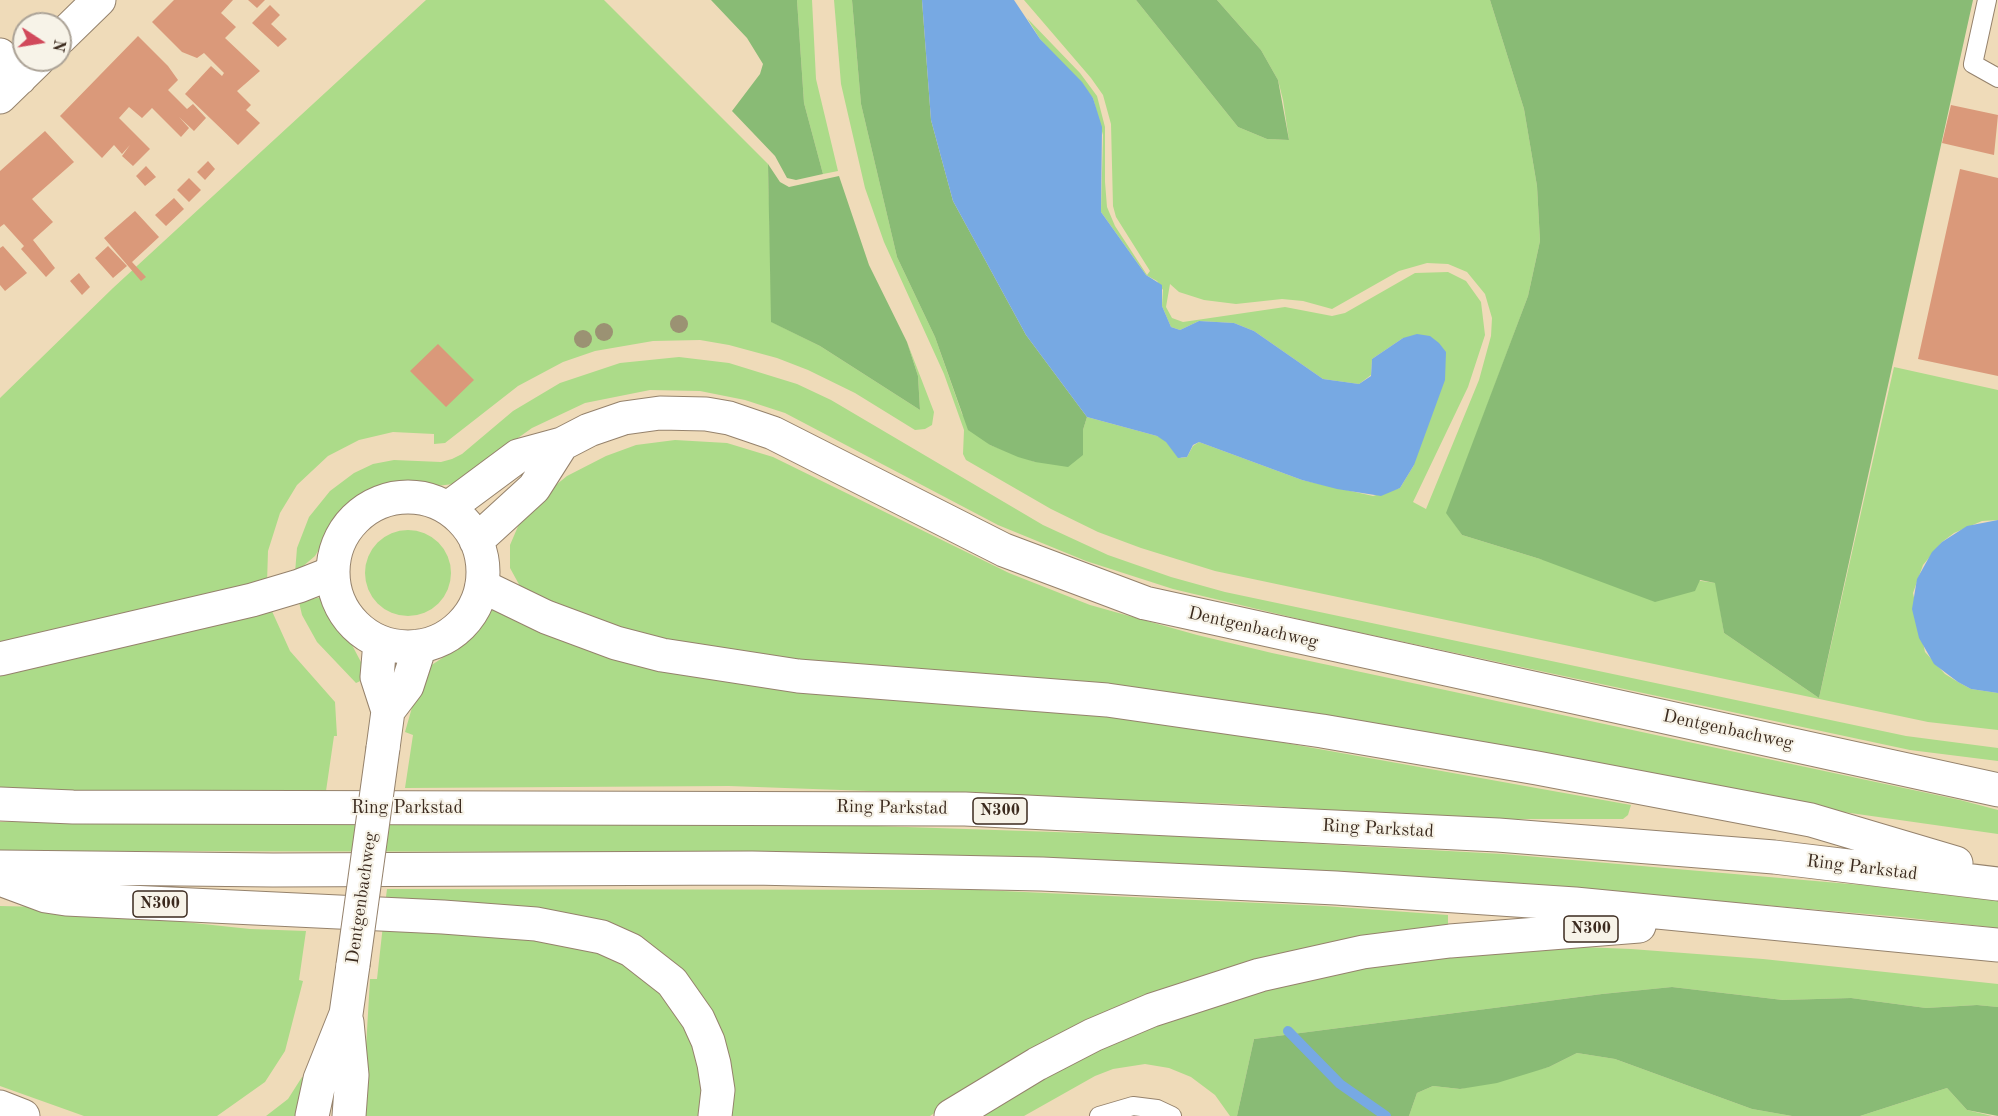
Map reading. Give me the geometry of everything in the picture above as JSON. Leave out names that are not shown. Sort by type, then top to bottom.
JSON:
[{"type":"main road","points":[[72,26],[99,0]]},
{"type":"main road","name":"Dentgenbachweg","points":[[448,508],[518,456],[562,444],[589,430],[624,418],[685,412],[729,418],[773,433],[1004,550],[1145,603],[1990,785]]},
{"type":"main road","points":[[476,540],[534,488],[562,444]]},
{"type":"main road","points":[[404,496],[427,499],[448,508],[469,528],[476,540],[481,555],[482,586],[467,619],[453,632],[420,646],[406,648],[380,642],[361,631],[345,615],[336,595],[332,573],[335,550],[345,529],[361,512],[381,501],[404,496]]},
{"type":"main road","points":[[0,659],[252,600],[332,573]]},
{"type":"main road","points":[[482,586],[546,617],[616,643],[662,655],[798,676],[1096,699],[1322,731],[1537,768],[1811,820],[1998,875]]},
{"type":"main road","name":"Dentgenbachweg","points":[[312,1116],[320,1079],[346,1014],[388,711],[378,677],[380,642]]},
{"type":"main road","name":"Dentgenbachweg","points":[[388,711],[407,686],[420,646]]},
{"type":"main road","name":"Ring Parkstad","points":[[0,804],[73,807],[749,807],[977,810],[1498,835],[1774,857],[1998,884]]},
{"type":"main road","name":"N300","points":[[0,867],[273,870],[752,868],[1042,874],[1336,888],[1575,904],[1998,945]]},
{"type":"main road","name":"N300","points":[[0,879],[46,896],[66,899],[443,917],[536,924],[602,937],[631,950],[672,982],[698,1019],[708,1041],[714,1064],[718,1090],[716,1116]]},
{"type":"main road","name":"N300","points":[[951,1116],[1037,1064],[1093,1035],[1152,1010],[1260,975],[1363,952],[1450,941],[1731,918]]},
{"type":"main road","name":"Dentgenbachweg","points":[[346,1014],[352,1075],[349,1116]]},
{"type":"main road","points":[[0,1107],[23,1116]]},
{"type":"lane","points":[[1987,0],[1973,64],[1998,78]]},
{"type":"lane","points":[[1100,1116],[1133,1106],[1157,1109],[1172,1116]]},
{"type":"green space","points":[[426,0],[604,0],[768,164],[772,322],[820,346],[920,410],[918,376],[907,342],[934,412],[932,425],[925,429],[915,430],[855,393],[808,370],[777,358],[729,345],[700,340],[653,341],[595,351],[563,362],[518,386],[445,443],[434,444],[434,434],[393,432],[359,440],[328,456],[297,485],[280,513],[268,551],[267,583],[0,645],[0,398],[113,288]]},
{"type":"green space","points":[[711,0],[797,0],[804,103],[823,174],[796,180],[787,178],[775,156],[732,111],[760,74],[763,64],[747,38]]},
{"type":"green space","points":[[797,0],[812,0],[816,79],[838,171],[823,174],[804,103]]},
{"type":"green space","points":[[834,0],[852,0],[861,104],[897,257],[935,337],[962,414],[990,445],[1035,462],[1083,455],[1083,430],[1087,417],[1164,439],[1181,458],[1187,457],[1193,446],[1199,442],[1302,480],[1373,496],[1400,488],[1414,465],[1403,338],[1372,359],[1371,375],[1359,384],[1323,379],[1254,331],[1234,323],[1199,321],[1180,330],[1171,327],[1162,306],[1163,290],[1157,281],[1146,275],[1101,212],[1103,135],[1093,98],[1040,39],[1027,18],[1080,73],[1097,96],[1105,127],[1107,207],[1115,226],[1147,275],[1150,271],[1116,217],[1113,206],[1111,124],[1103,95],[1024,0],[1136,0],[1238,127],[1267,139],[1289,140],[1278,80],[1261,50],[1217,0],[1490,0],[1524,109],[1537,186],[1540,241],[1528,296],[1447,513],[1462,535],[1540,559],[1716,583],[1724,633],[1819,698],[1894,367],[1998,390],[1998,520],[1982,521],[1954,533],[1942,542],[1923,565],[1913,593],[1925,652],[1945,674],[1958,682],[1971,689],[1998,693],[1998,730],[1928,722],[1215,571],[1098,532],[1051,509],[966,460],[963,454],[964,430],[944,374],[884,242],[865,188],[841,84]],"holes":[[[1427,263],[1448,264],[1467,272],[1485,294],[1492,318],[1491,336],[1479,380],[1426,509],[1413,502],[1468,387],[1485,335],[1481,302],[1466,281],[1448,272],[1415,273],[1345,313],[1332,316],[1285,307],[1183,322],[1172,318],[1166,307],[1170,284],[1179,292],[1204,300],[1236,304],[1282,299],[1303,301],[1332,309],[1399,271]]]},
{"type":"green space","points":[[852,0],[922,0],[931,120],[953,201],[1026,335],[1087,417],[1083,430],[1083,455],[1068,467],[1018,457],[990,445],[968,430],[935,337],[897,257],[861,104]]},
{"type":"green space","points":[[1136,0],[1217,0],[1261,50],[1278,80],[1289,140],[1267,139],[1238,127]]},
{"type":"green space","points":[[1490,0],[1973,0],[1819,698],[1724,633],[1715,583],[1700,580],[1695,591],[1655,602],[1540,559],[1462,535],[1446,513],[1528,296],[1540,241],[1537,186],[1524,109]]},
{"type":"green space","points":[[768,164],[780,182],[789,187],[839,176],[869,265],[907,342],[918,376],[920,410],[820,346],[771,322]]},
{"type":"green space","points":[[679,357],[729,363],[797,384],[831,400],[1043,525],[1108,555],[1171,577],[1225,592],[1906,736],[1998,748],[1998,761],[1910,750],[1320,624],[1173,589],[1086,561],[998,525],[785,413],[745,400],[700,391],[650,390],[585,403],[532,428],[453,484],[437,486],[403,482],[373,490],[342,511],[315,556],[295,573],[297,548],[309,517],[330,491],[354,473],[373,464],[394,460],[441,462],[452,459],[462,454],[513,411],[560,383],[620,363]]},
{"type":"green space","points":[[675,440],[727,443],[773,457],[1009,573],[1090,605],[1272,653],[1960,800],[1998,810],[1998,834],[662,644],[546,603],[521,588],[510,568],[510,545],[522,517],[541,497],[567,476],[606,456],[636,445]]},
{"type":"green space","points":[[408,530],[424,534],[438,543],[447,557],[451,573],[447,589],[438,603],[424,612],[408,616],[392,612],[378,603],[369,589],[365,573],[369,557],[378,543],[392,534]]},
{"type":"green space","points":[[321,597],[332,620],[352,645],[362,664],[365,679],[356,683],[317,642],[302,615],[299,602]]},
{"type":"green space","points":[[491,606],[534,624],[1107,711],[1631,805],[1628,815],[1623,819],[1484,819],[1234,804],[729,786],[405,788],[413,735],[405,732],[417,690],[430,666],[467,642]]},
{"type":"green space","points":[[271,609],[290,651],[335,702],[337,736],[334,736],[326,791],[0,790],[0,672]]},
{"type":"green space","points":[[0,822],[818,824],[1173,836],[1503,854],[1873,886],[1998,900],[1998,928],[1901,917],[1556,887],[1079,859],[781,852],[0,851]]},
{"type":"green space","points":[[387,889],[981,890],[1324,906],[1448,915],[1448,929],[1363,941],[975,1086],[930,1116],[728,1116],[674,967],[385,905]]},
{"type":"green space","points":[[0,906],[43,907],[250,929],[306,931],[299,980],[303,981],[285,1051],[265,1082],[217,1116],[84,1116],[0,1086]]},
{"type":"green space","points":[[383,925],[574,942],[633,968],[677,1009],[701,1066],[703,1116],[362,1116],[370,979],[377,979]]},
{"type":"green space","points":[[1534,945],[1631,949],[1763,959],[1998,984],[1998,1007],[1977,1005],[1926,1008],[1851,998],[1783,1000],[1672,987],[1602,994],[1254,1039],[1237,1116],[1230,1116],[1215,1095],[1191,1077],[1169,1068],[1145,1064],[1113,1069],[1095,1076],[1024,1116],[975,1116],[1112,1038],[1248,993],[1384,963]]},
{"type":"green space","points":[[1672,987],[1783,1000],[1851,998],[1926,1008],[1977,1005],[1998,1007],[1998,1116],[1967,1110],[1947,1088],[1860,1116],[1792,1116],[1752,1109],[1615,1059],[1577,1053],[1549,1067],[1497,1083],[1460,1089],[1433,1086],[1417,1093],[1409,1116],[1237,1116],[1254,1039]]},
{"type":"green space","points":[[1577,1053],[1615,1059],[1752,1109],[1792,1116],[1409,1116],[1417,1093],[1433,1086],[1460,1089],[1549,1067]]},
{"type":"green space","points":[[302,1077],[309,1079],[299,1116],[266,1116],[288,1099]]},
{"type":"green space","points":[[1947,1088],[1967,1110],[1992,1116],[1860,1116]]},
{"type":"water","points":[[922,0],[1014,0],[1040,39],[1082,82],[1093,98],[1102,127],[1101,212],[1146,275],[1162,285],[1162,306],[1171,327],[1180,330],[1199,321],[1234,323],[1254,331],[1323,379],[1359,384],[1371,376],[1372,359],[1403,338],[1417,334],[1430,336],[1439,343],[1446,352],[1445,380],[1414,465],[1400,488],[1381,496],[1337,489],[1302,480],[1199,442],[1193,445],[1187,457],[1178,458],[1166,442],[1157,436],[1087,417],[1026,335],[953,201],[931,120]]},
{"type":"water","points":[[1998,520],[1998,693],[1971,689],[1934,664],[1919,638],[1912,609],[1917,579],[1932,552],[1942,542],[1967,526]]},
{"type":"building","points":[[174,0],[233,0],[221,13],[236,27],[225,38],[260,71],[237,91],[251,105],[246,110],[260,123],[238,145],[185,94],[211,66],[222,76],[224,73],[204,53],[197,58],[182,52],[152,22]]},
{"type":"building","points":[[248,0],[265,0],[257,8]]},
{"type":"building","points":[[270,5],[280,15],[271,24],[287,39],[278,47],[252,23]]},
{"type":"building","points":[[138,36],[168,66],[178,80],[168,90],[187,109],[193,104],[206,118],[194,131],[179,117],[189,128],[181,137],[152,108],[142,118],[129,107],[119,118],[150,149],[133,166],[122,156],[130,145],[122,154],[114,145],[102,158],[60,116]]},
{"type":"building","points":[[1951,105],[1998,115],[1994,155],[1942,143]]},
{"type":"building","points":[[45,131],[74,162],[32,199],[53,222],[33,240],[55,268],[46,277],[21,249],[24,246],[4,224],[0,227],[0,171]]},
{"type":"building","points":[[208,161],[215,169],[205,180],[197,172]]},
{"type":"building","points":[[146,166],[156,177],[145,186],[136,176]]},
{"type":"building","points":[[1960,169],[1998,178],[1998,376],[1918,359]]},
{"type":"building","points":[[189,178],[201,190],[189,202],[177,190]]},
{"type":"building","points":[[174,198],[184,209],[166,226],[155,215]]},
{"type":"building","points":[[135,211],[159,237],[132,262],[146,277],[141,281],[104,238]]},
{"type":"building","points":[[3,246],[27,273],[5,291],[0,285],[0,248]]},
{"type":"building","points":[[108,246],[127,266],[113,278],[95,258]]},
{"type":"building","points":[[79,273],[90,287],[82,295],[70,281]]},
{"type":"building","points":[[438,344],[474,380],[446,407],[410,371]]},
{"type":"waterway","points":[[1288,1031],[1340,1084],[1386,1116]]}]
